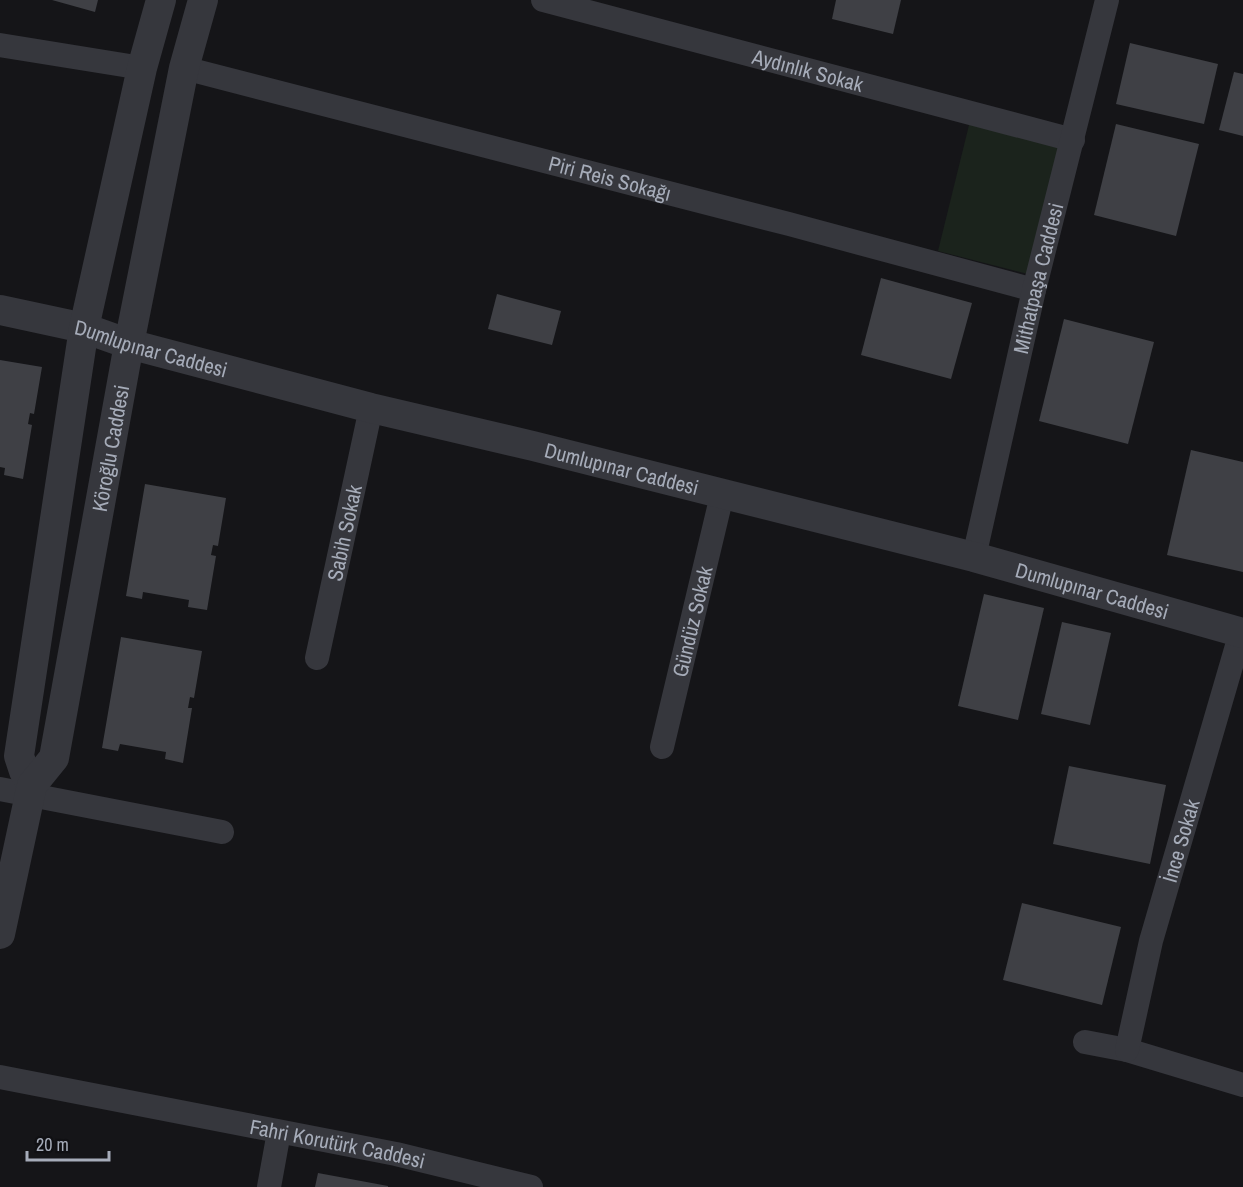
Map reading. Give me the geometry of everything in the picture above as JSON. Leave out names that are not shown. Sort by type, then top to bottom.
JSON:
[{"type":"street","name":"Köroğlu Caddesi","points":[[31,790],[19,756],[84,328],[142,68],[161,0]]},
{"type":"street","name":"Köroğlu Caddesi","points":[[0,934],[31,790],[54,758],[129,344],[184,69],[202,0]]},
{"type":"street","name":"Aydınlık Sokak","points":[[543,0],[1072,140]]},
{"type":"street","name":"Mithatpaşa Caddesi","points":[[974,557],[1034,290],[1107,0]]},
{"type":"street","points":[[0,45],[142,68]]},
{"type":"street","name":"Piri Reis Sokağı","points":[[184,69],[789,224],[1034,290]]},
{"type":"street","name":"Dumlupınar Caddesi","points":[[0,310],[84,328],[129,344],[371,408],[533,446],[974,557],[1242,633]]},
{"type":"street","name":"Sabih Sokak","points":[[317,658],[371,408]]},
{"type":"street","name":"Gündüz Sokak","points":[[662,747],[722,495]]},
{"type":"street","name":"İnce Sokak","points":[[1127,1050],[1151,941],[1242,633]]},
{"type":"street","points":[[0,789],[31,790],[222,832]]},
{"type":"street","points":[[1085,1042],[1127,1050],[1243,1085]]},
{"type":"street","name":"Fahri Korutürk Caddesi","points":[[0,1077],[396,1154],[531,1187]]},
{"type":"street","points":[[269,1187],[279,1132]]},
{"type":"shaded area","points":[[970,121],[1060,144],[1028,274],[938,251]]},
{"type":"building","points":[[52,0],[98,0],[95,12]]},
{"type":"building","points":[[836,0],[901,0],[893,34],[832,19]]},
{"type":"building","points":[[1130,43],[1218,64],[1204,124],[1116,104]]},
{"type":"building","points":[[1234,72],[1243,74],[1243,136],[1219,130]]},
{"type":"building","points":[[1116,124],[1199,144],[1176,236],[1094,215]]},
{"type":"building","points":[[881,278],[972,303],[951,379],[861,355]]},
{"type":"building","points":[[497,294],[561,311],[552,345],[488,329]]},
{"type":"building","points":[[1064,319],[1154,342],[1128,444],[1039,421]]},
{"type":"building","points":[[0,360],[42,367],[34,414],[30,413],[28,424],[32,425],[23,479],[4,475],[5,468],[0,467]]},
{"type":"building","points":[[1191,450],[1243,462],[1243,572],[1167,555]]},
{"type":"building","points":[[145,484],[226,498],[218,546],[213,545],[211,555],[216,556],[207,610],[188,607],[189,600],[143,592],[142,599],[126,596]]},
{"type":"building","points":[[984,594],[1044,608],[1018,720],[958,706]]},
{"type":"building","points":[[1062,622],[1111,633],[1090,725],[1041,714]]},
{"type":"building","points":[[121,637],[202,651],[194,698],[190,697],[188,708],[192,708],[183,763],[165,759],[166,752],[120,744],[118,751],[102,748]]},
{"type":"building","points":[[1069,766],[1166,785],[1150,864],[1053,844]]},
{"type":"building","points":[[1022,903],[1121,927],[1102,1005],[1003,980]]},
{"type":"building","points":[[318,1173],[388,1186],[388,1187],[315,1187]]}]
